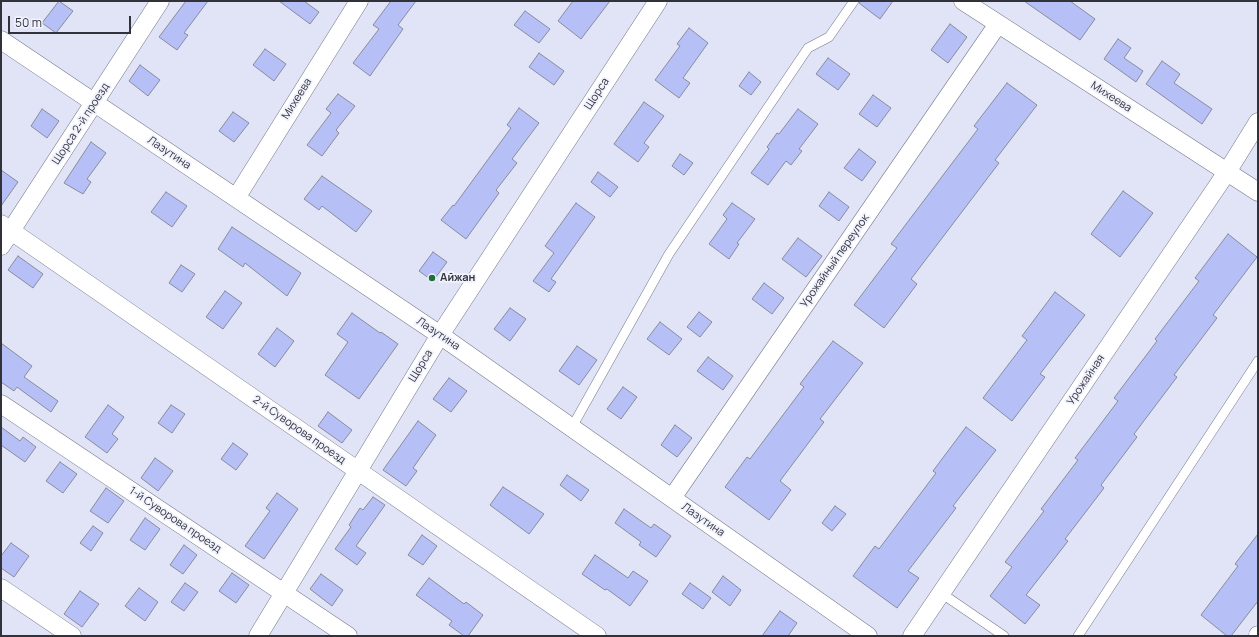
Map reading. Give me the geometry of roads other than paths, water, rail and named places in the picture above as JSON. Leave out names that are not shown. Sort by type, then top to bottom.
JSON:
[{"type":"street","name":"Щорса 2-й проезд","points":[[1,246],[6,228],[94,103],[160,1]]},
{"type":"street","name":"Михеева","points":[[236,198],[359,1]]},
{"type":"street","name":"Щорса","points":[[258,636],[440,335],[658,1]]},
{"type":"street","name":"Михеева","points":[[963,1],[1258,192]]},
{"type":"street","name":"Урожайный переулок","points":[[672,498],[998,24]]},
{"type":"street","name":"Лазутина","points":[[1,40],[440,335],[868,636]]},
{"type":"street","name":"Урожайная","points":[[912,636],[1227,172],[1258,122]]},
{"type":"street","name":"2-й Суворова проезд","points":[[6,228],[597,636]]},
{"type":"street","name":"1-й Суворова проезд","points":[[1,404],[348,636]]},
{"type":"street","points":[[1,588],[72,636]]},
{"type":"lane","points":[[572,427],[669,254],[808,48],[829,37],[854,1]]},
{"type":"lane","points":[[1078,636],[1258,361]]},
{"type":"lane","points":[[942,593],[1004,636]]},
{"type":"place","name":"Айжан","points":[[432,278]]}]
